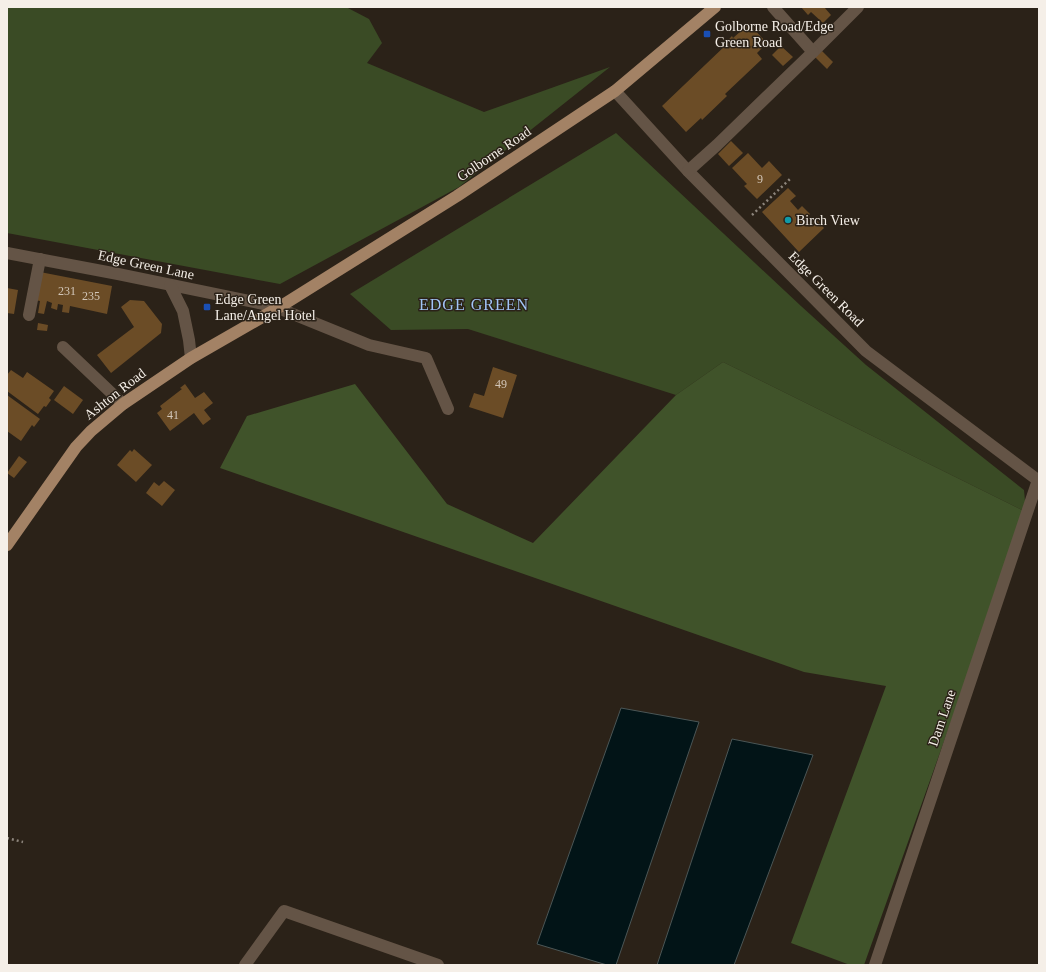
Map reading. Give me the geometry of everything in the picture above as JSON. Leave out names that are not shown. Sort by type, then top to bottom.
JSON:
[{"type":"main road","name":"Golborne Road","points":[[278,308],[457,196],[616,91],[715,7]]},
{"type":"main road","name":"Ashton Road","points":[[7,543],[76,447],[91,431],[123,404],[151,384],[191,358],[278,308]]},
{"type":"street","points":[[773,7],[813,52]]},
{"type":"street","points":[[688,171],[717,145],[858,7]]},
{"type":"street","name":"Edge Green Road","points":[[616,91],[688,171],[866,351],[1039,481]]},
{"type":"street","name":"Edge Green Lane","points":[[7,253],[259,303],[278,308],[369,345],[426,358],[448,409]]},
{"type":"street","points":[[30,316],[40,259]]},
{"type":"street","points":[[170,285],[183,311],[191,358]]},
{"type":"street","points":[[63,347],[123,404]]},
{"type":"street","name":"Dam Lane","points":[[875,965],[1039,481]]},
{"type":"street","points":[[245,965],[284,911],[438,965]]},
{"type":"path","points":[[742,225],[790,179]]},
{"type":"path","points":[[7,838],[23,842]]},
{"type":"green space","points":[[7,7],[346,7],[369,19],[382,43],[367,63],[484,112],[610,67],[459,187],[280,284],[7,233]]},
{"type":"green space","points":[[616,133],[866,365],[1024,490],[1026,512],[723,362],[676,395],[468,329],[391,330],[350,294]]},
{"type":"green space","points":[[723,362],[1026,512],[864,965],[850,965],[791,943],[886,686],[804,672],[220,468],[247,416],[355,384],[447,504],[533,543],[676,395]]},
{"type":"shaded area","points":[[621,708],[699,722],[616,965],[607,965],[537,944]]},
{"type":"shaded area","points":[[732,739],[813,755],[734,965],[657,965]]},
{"type":"building","points":[[801,7],[824,7],[831,15],[823,23],[811,12],[808,15]]},
{"type":"building","points":[[749,24],[767,43],[757,53],[762,59],[725,94],[727,96],[702,120],[701,118],[686,132],[662,106],[727,44],[726,42],[732,36],[733,38]]},
{"type":"building","points":[[781,46],[793,57],[783,66],[772,55]]},
{"type":"building","points":[[822,51],[833,62],[827,69],[815,57]]},
{"type":"building","points":[[731,141],[743,153],[729,166],[718,154]]},
{"type":"building","points":[[748,153],[762,168],[769,161],[782,175],[757,199],[744,186],[747,184],[732,168]]},
{"type":"building","name":"Birch View","points":[[788,188],[796,196],[790,201],[798,210],[802,206],[810,214],[806,218],[809,221],[814,217],[824,228],[799,252],[762,212]]},
{"type":"building","points":[[40,272],[112,286],[107,314],[70,306],[69,313],[62,312],[63,305],[58,304],[57,310],[51,308],[52,303],[47,301],[44,314],[38,313],[40,301],[35,300]]},
{"type":"building","points":[[7,288],[18,290],[14,314],[7,313]]},
{"type":"building","points":[[130,300],[144,301],[162,324],[161,333],[111,373],[97,355],[134,327],[121,307]]},
{"type":"building","points":[[38,323],[48,325],[47,331],[37,330]]},
{"type":"building","points":[[493,367],[517,375],[503,418],[469,407],[474,393],[484,396]]},
{"type":"building","points":[[11,370],[23,378],[27,372],[54,391],[49,398],[51,400],[38,414],[7,391],[7,375]]},
{"type":"building","points":[[185,384],[195,398],[204,392],[213,403],[204,410],[211,419],[203,425],[194,413],[170,431],[157,413],[162,409],[160,406],[182,389],[180,388]]},
{"type":"building","points":[[64,386],[83,400],[73,414],[54,400]]},
{"type":"building","points":[[7,395],[40,419],[34,427],[32,425],[21,441],[7,431]]},
{"type":"building","points":[[134,449],[152,465],[136,482],[117,465],[130,450],[132,452]]},
{"type":"building","points":[[19,456],[27,462],[14,478],[7,473]]},
{"type":"building","points":[[164,481],[175,490],[162,506],[146,493],[154,482],[159,486]]},
{"type":"place","name":"Golborne Road/Edge Green Road","points":[[707,34]]},
{"type":"place","name":"Birch View","points":[[788,220]]},
{"type":"place","name":"Edge Green Lane/Angel Hotel","points":[[207,307]]},
{"type":"district","name":"EDGE GREEN","points":[[474,304]]}]
